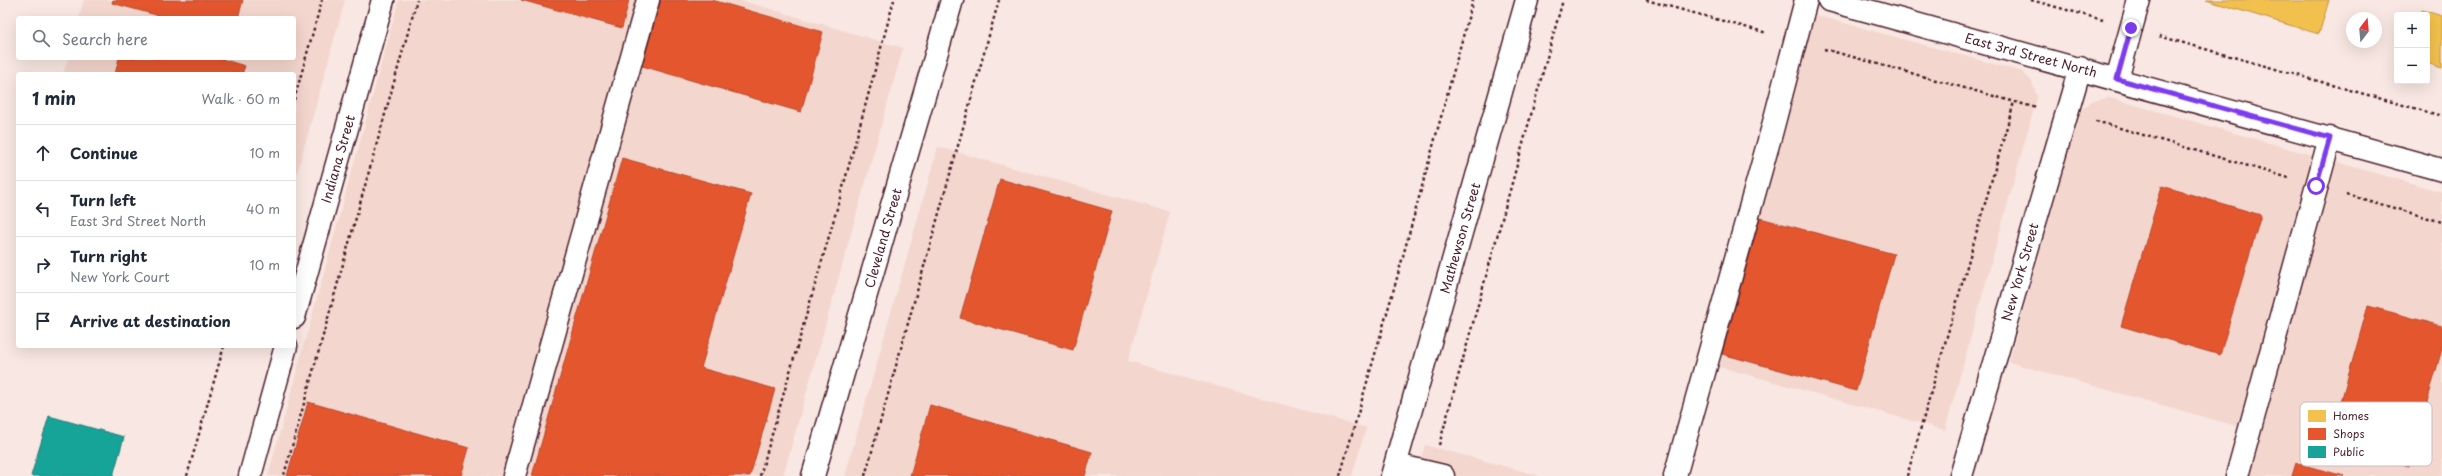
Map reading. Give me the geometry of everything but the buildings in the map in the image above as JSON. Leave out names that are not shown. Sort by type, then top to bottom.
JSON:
[{"type":"street","name":"Indiana Street","points":[[296,310],[383,0]]},
{"type":"street","points":[[514,476],[648,0]]},
{"type":"street","name":"Cleveland Street","points":[[813,476],[952,0]]},
{"type":"street","name":"Mathewson Street","points":[[1394,470],[1527,0]]},
{"type":"street","points":[[1675,476],[1772,130],[1806,0]]},
{"type":"street","name":"East 3rd Street North","points":[[1829,0],[2080,68],[2442,170]]},
{"type":"street","points":[[2117,79],[2139,0]]},
{"type":"street","name":"New York Street","points":[[1961,476],[2080,68]]},
{"type":"street","points":[[2237,476],[2330,138]]},
{"type":"street","points":[[250,476],[285,348]]},
{"type":"street","points":[[1394,470],[1437,475]]},
{"type":"path","points":[[296,93],[322,0]]},
{"type":"path","points":[[284,476],[417,0]]},
{"type":"path","points":[[760,476],[842,191],[894,0]]},
{"type":"path","points":[[865,476],[998,0]]},
{"type":"path","points":[[1340,476],[1398,278],[1473,0]]},
{"type":"path","points":[[1437,475],[1563,0]]},
{"type":"path","points":[[2031,0],[2442,116]]},
{"type":"path","points":[[1907,476],[2014,102]]},
{"type":"path","points":[[187,476],[223,348]]},
{"type":"shaded area","points":[[84,0],[345,0],[296,177],[296,72],[64,72],[67,60],[296,60],[296,16],[80,16]]},
{"type":"shaded area","points":[[399,0],[739,0],[903,48],[783,476],[268,476]]},
{"type":"shaded area","points":[[1793,9],[2022,72],[2032,82],[2037,97],[1945,430],[1696,360]]},
{"type":"shaded area","points":[[2110,98],[2442,192],[2442,476],[2227,476],[2240,427],[2009,362],[2079,112],[2092,101]]},
{"type":"shaded area","points":[[938,147],[1170,212],[1128,361],[1366,428],[1352,476],[845,476]]},
{"type":"shaded area","points":[[1425,445],[1540,476],[1416,476]]},
{"type":"route","points":[[2131,28],[2117,79],[2330,138],[2316,186]]}]
